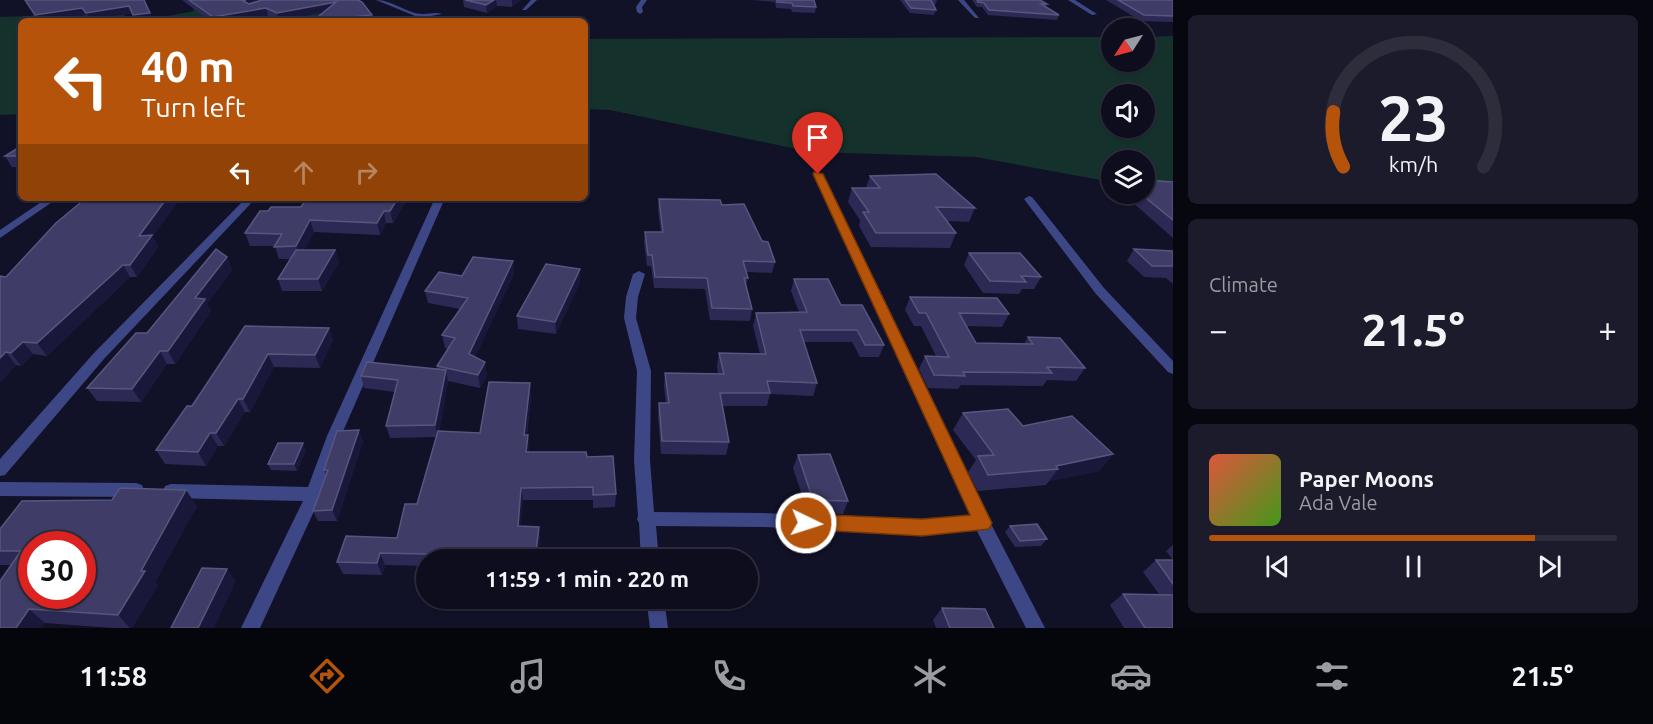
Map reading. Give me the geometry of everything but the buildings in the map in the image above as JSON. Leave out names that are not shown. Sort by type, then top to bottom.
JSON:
[{"type":"street","points":[[379,0],[420,16],[439,14]]},
{"type":"street","points":[[524,9],[534,0]]},
{"type":"street","points":[[640,12],[639,7],[644,0]]},
{"type":"street","points":[[961,0],[977,17]]},
{"type":"street","points":[[1071,0],[1094,14]]},
{"type":"street","points":[[818,174],[982,523],[1036,628]]},
{"type":"street","points":[[1029,199],[1100,291],[1173,369]]},
{"type":"street","points":[[0,235],[49,201]]},
{"type":"street","points":[[0,470],[99,356],[248,201]]},
{"type":"street","points":[[250,628],[314,494],[334,436],[439,201]]},
{"type":"street","points":[[639,274],[632,297],[630,318],[644,371],[642,460],[649,549]]},
{"type":"street","points":[[0,489],[314,494]]},
{"type":"street","points":[[645,519],[763,520],[922,527],[982,523]]},
{"type":"street","points":[[656,609],[658,628]]},
{"type":"green space","points":[[95,0],[107,0],[128,18],[18,18],[18,114],[0,115],[0,17],[30,16]]},
{"type":"green space","points":[[190,0],[331,0],[358,18],[157,18],[194,11]]},
{"type":"green space","points":[[1173,36],[1173,193],[1155,190],[1155,150],[1101,150],[1101,180],[976,157],[811,152],[610,110],[588,109],[588,39],[1101,37],[1101,72],[1155,72],[1155,37]]},
{"type":"route","points":[[806,523],[922,527],[982,523],[818,174]]}]
